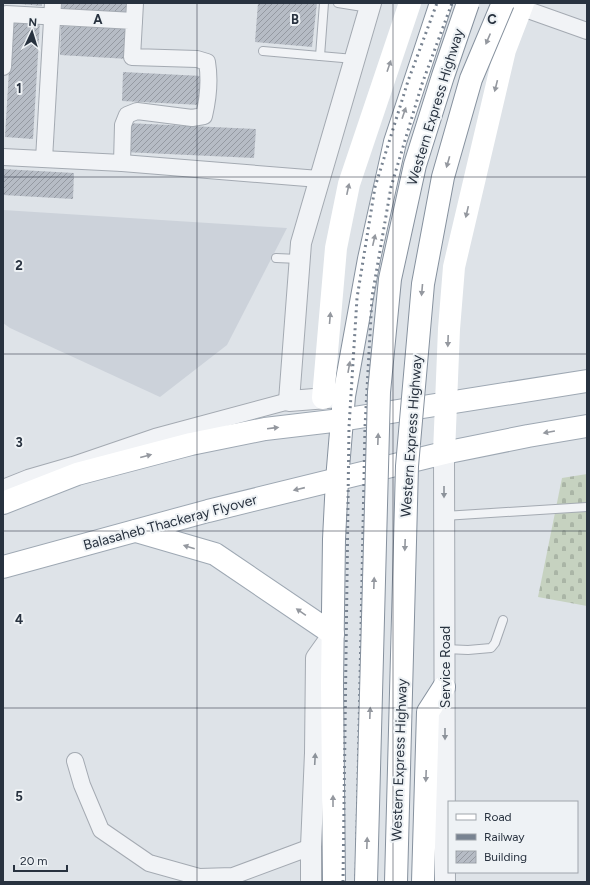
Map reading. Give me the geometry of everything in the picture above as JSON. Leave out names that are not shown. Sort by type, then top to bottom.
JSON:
[{"type":"main road","points":[[334,882],[324,736],[324,690],[333,634],[334,539],[342,420],[334,397],[336,248],[349,184],[410,3]]},
{"type":"main road","points":[[334,397],[369,259],[395,142],[441,3]]},
{"type":"main road","name":"Western Express Highway","points":[[366,882],[379,392],[390,279],[415,165],[468,3]]},
{"type":"main road","points":[[444,453],[449,329],[454,267],[505,50],[514,4]]},
{"type":"main road","name":"Western Express Highway","points":[[396,882],[407,466],[422,284],[443,177],[471,79],[514,4]]},
{"type":"main road","points":[[3,503],[77,474],[190,444],[265,429],[342,420],[446,402],[587,381]]},
{"type":"main road","name":"Balasaheb Thackeray Flyover","points":[[3,567],[208,511],[444,453],[587,426]]},
{"type":"main road","points":[[136,531],[215,554],[333,634]]},
{"type":"main road","points":[[423,882],[428,712],[444,686]]},
{"type":"street","points":[[122,163],[123,125],[127,115],[137,111],[192,118],[204,116],[206,104],[208,62],[197,59],[132,57],[135,3]]},
{"type":"street","points":[[514,4],[587,31]]},
{"type":"street","points":[[289,401],[301,243],[370,6]]},
{"type":"street","points":[[3,67],[4,14],[52,10],[134,21]]},
{"type":"street","points":[[44,159],[52,10]]},
{"type":"street","points":[[3,157],[122,163],[319,179]]},
{"type":"street","points":[[3,488],[28,478],[155,438],[289,401],[334,397]]},
{"type":"street","name":"Service Road","points":[[444,453],[445,882]]},
{"type":"street","points":[[311,882],[310,846],[324,736]]},
{"type":"street","points":[[75,761],[82,785],[101,830],[149,863],[199,877],[233,879],[310,846]]},
{"type":"lane","points":[[320,56],[324,3]]},
{"type":"lane","points":[[338,3],[370,6]]},
{"type":"lane","points":[[263,51],[354,59]]},
{"type":"lane","points":[[276,258],[300,259]]},
{"type":"lane","points":[[444,516],[587,507]]},
{"type":"lane","points":[[445,649],[468,650],[491,648],[495,643],[503,620]]},
{"type":"shaded area","points":[[3,210],[287,228],[227,345],[160,397],[10,328],[3,323]]},
{"type":"green space","points":[[587,474],[587,606],[538,597],[562,478]]},
{"type":"building","points":[[42,3],[42,6],[19,4]]},
{"type":"building","points":[[62,3],[131,3],[130,14],[62,10]]},
{"type":"building","points":[[258,3],[317,3],[312,47],[255,42]]},
{"type":"building","points":[[12,19],[40,21],[33,139],[5,137]]},
{"type":"building","points":[[61,26],[129,29],[128,59],[60,55]]},
{"type":"building","points":[[123,72],[202,76],[201,105],[122,101]]},
{"type":"building","points":[[126,123],[256,129],[254,158],[124,152]]},
{"type":"building","points":[[3,169],[74,173],[73,199],[3,195]]},
{"type":"railway","points":[[343,882],[349,427],[357,298],[375,187],[408,81],[437,3]]},
{"type":"railway","points":[[356,882],[365,427],[372,297],[391,187],[422,84],[452,3]]}]
